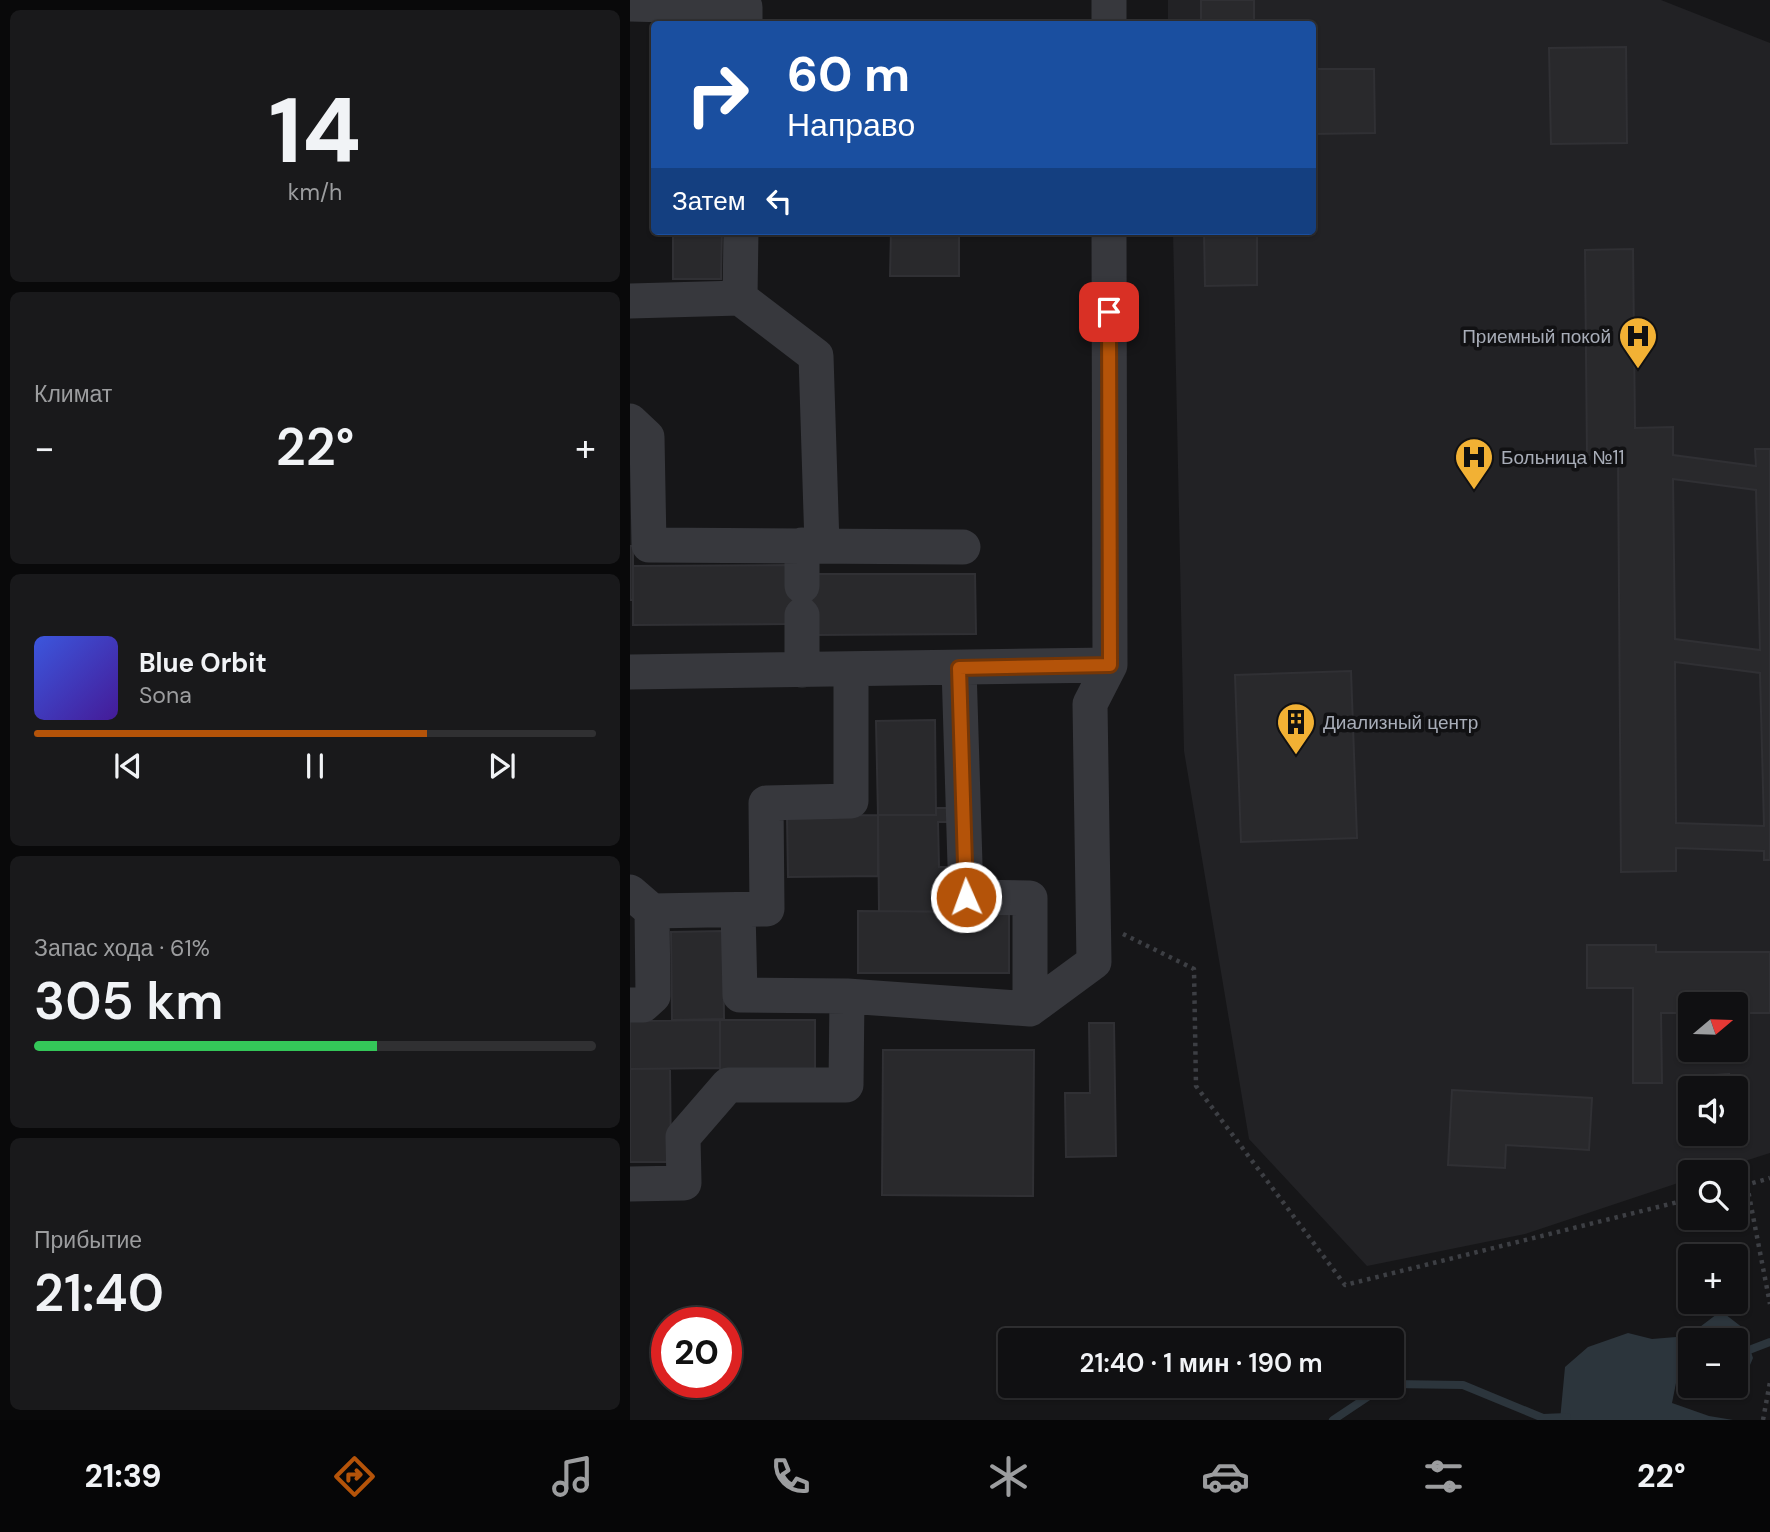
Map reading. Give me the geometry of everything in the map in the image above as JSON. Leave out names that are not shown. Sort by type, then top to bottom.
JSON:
[{"type":"lane","points":[[1109,0],[1109,21]]},
{"type":"lane","points":[[630,5],[745,10]]},
{"type":"lane","points":[[740,298],[741,235]]},
{"type":"lane","points":[[738,910],[740,995],[847,996],[1030,1009],[1094,962],[1090,705],[1110,665],[1109,235]]},
{"type":"lane","points":[[630,301],[740,298],[816,356],[812,545],[802,600],[802,670]]},
{"type":"lane","points":[[630,421],[647,437],[649,545],[963,547]]},
{"type":"lane","points":[[630,672],[1110,665]]},
{"type":"lane","points":[[959,668],[966,897],[1030,898],[1030,1009]]},
{"type":"lane","points":[[630,1005],[642,1005],[653,996],[641,902],[738,910],[768,909],[765,803],[851,801],[851,669]]},
{"type":"lane","points":[[630,1184],[684,1183],[683,1137],[728,1085],[846,1085],[847,996]]},
{"type":"path","points":[[1093,919],[1194,969],[1196,1086],[1345,1285],[1678,1202]]},
{"type":"path","points":[[1748,1185],[1770,1178]]},
{"type":"path","points":[[1748,1190],[1770,1304]]},
{"type":"path","points":[[1763,1420],[1770,1382]]},
{"type":"shaded area","name":"Больница №11","points":[[1168,0],[1661,0],[1770,43],[1770,1153],[1748,1160],[1678,1160],[1678,1183],[1525,1234],[1367,1266],[1249,1139],[1184,751],[1173,235],[1316,235],[1316,21],[1168,21]]},
{"type":"shaded area","points":[[1717,1314],[1725,1314],[1743,1328],[1699,1328]]},
{"type":"shaded area","points":[[1628,1333],[1652,1339],[1678,1337],[1678,1378],[1672,1403],[1709,1416],[1733,1420],[1560,1420],[1565,1367],[1588,1347]]},
{"type":"shaded area","points":[[1748,1343],[1753,1358],[1748,1370]]},
{"type":"building","points":[[1201,0],[1254,0],[1254,21],[1201,21]]},
{"type":"building","points":[[1626,47],[1627,143],[1551,144],[1549,48]]},
{"type":"building","points":[[1316,69],[1374,69],[1375,133],[1316,134]]},
{"type":"building","points":[[673,235],[722,235],[721,279],[673,279]]},
{"type":"building","points":[[891,235],[959,235],[959,276],[890,276]]},
{"type":"building","points":[[1204,235],[1257,235],[1257,285],[1205,286]]},
{"type":"building","points":[[1633,249],[1635,428],[1673,427],[1673,455],[1756,466],[1755,449],[1770,449],[1770,860],[1764,860],[1764,851],[1676,848],[1676,871],[1621,872],[1618,454],[1587,455],[1585,250]],"holes":[[[1673,479],[1756,490],[1760,650],[1675,639]],[[1675,662],[1760,673],[1764,826],[1676,823]]]},
{"type":"building","points":[[630,546],[633,546],[633,600],[630,600]]},
{"type":"building","points":[[791,565],[811,586],[812,615],[788,624],[633,625],[633,566]]},
{"type":"building","points":[[811,574],[975,574],[976,634],[812,635]]},
{"type":"building","name":"Диализный центр","points":[[1351,671],[1357,838],[1241,842],[1235,675]]},
{"type":"building","points":[[935,720],[936,815],[878,815],[876,721]]},
{"type":"building","points":[[936,808],[949,808],[949,822],[938,822],[939,867],[950,867],[950,912],[879,911],[878,815],[936,815]]},
{"type":"building","points":[[878,815],[878,876],[788,877],[787,816]]},
{"type":"building","points":[[858,911],[1009,912],[1009,973],[858,973]]},
{"type":"building","points":[[723,931],[724,1019],[672,1020],[671,932]]},
{"type":"building","points":[[1587,945],[1656,945],[1656,952],[1770,952],[1770,1013],[1748,1013],[1748,992],[1678,992],[1678,1013],[1661,1013],[1662,1083],[1633,1083],[1633,988],[1587,988]]},
{"type":"building","points":[[720,1020],[720,1068],[630,1069],[630,1021]]},
{"type":"building","points":[[720,1020],[815,1020],[815,1071],[720,1071]]},
{"type":"building","points":[[1089,1023],[1114,1023],[1116,1156],[1066,1157],[1065,1093],[1090,1093]]},
{"type":"building","points":[[883,1050],[1034,1050],[1033,1196],[882,1195]]},
{"type":"building","points":[[630,1069],[670,1069],[671,1162],[630,1162]]},
{"type":"building","points":[[1729,1074],[1729,1076],[1698,1076]]},
{"type":"building","points":[[1452,1090],[1592,1098],[1589,1150],[1506,1145],[1505,1168],[1448,1165]]},
{"type":"waterway","points":[[1748,1350],[1770,1342]]},
{"type":"waterway","points":[[1404,1384],[1463,1385],[1543,1418],[1567,1417]]},
{"type":"waterway","points":[[1333,1420],[1366,1398]]},
{"type":"place","name":"Приемный покой","points":[[1638,370]]},
{"type":"place","name":"Больница №11","points":[[1474,491]]},
{"type":"place","name":"Диализный центр","points":[[1296,756]]},
{"type":"route","points":[[966,897],[959,668],[1110,665],[1109,312]]}]
